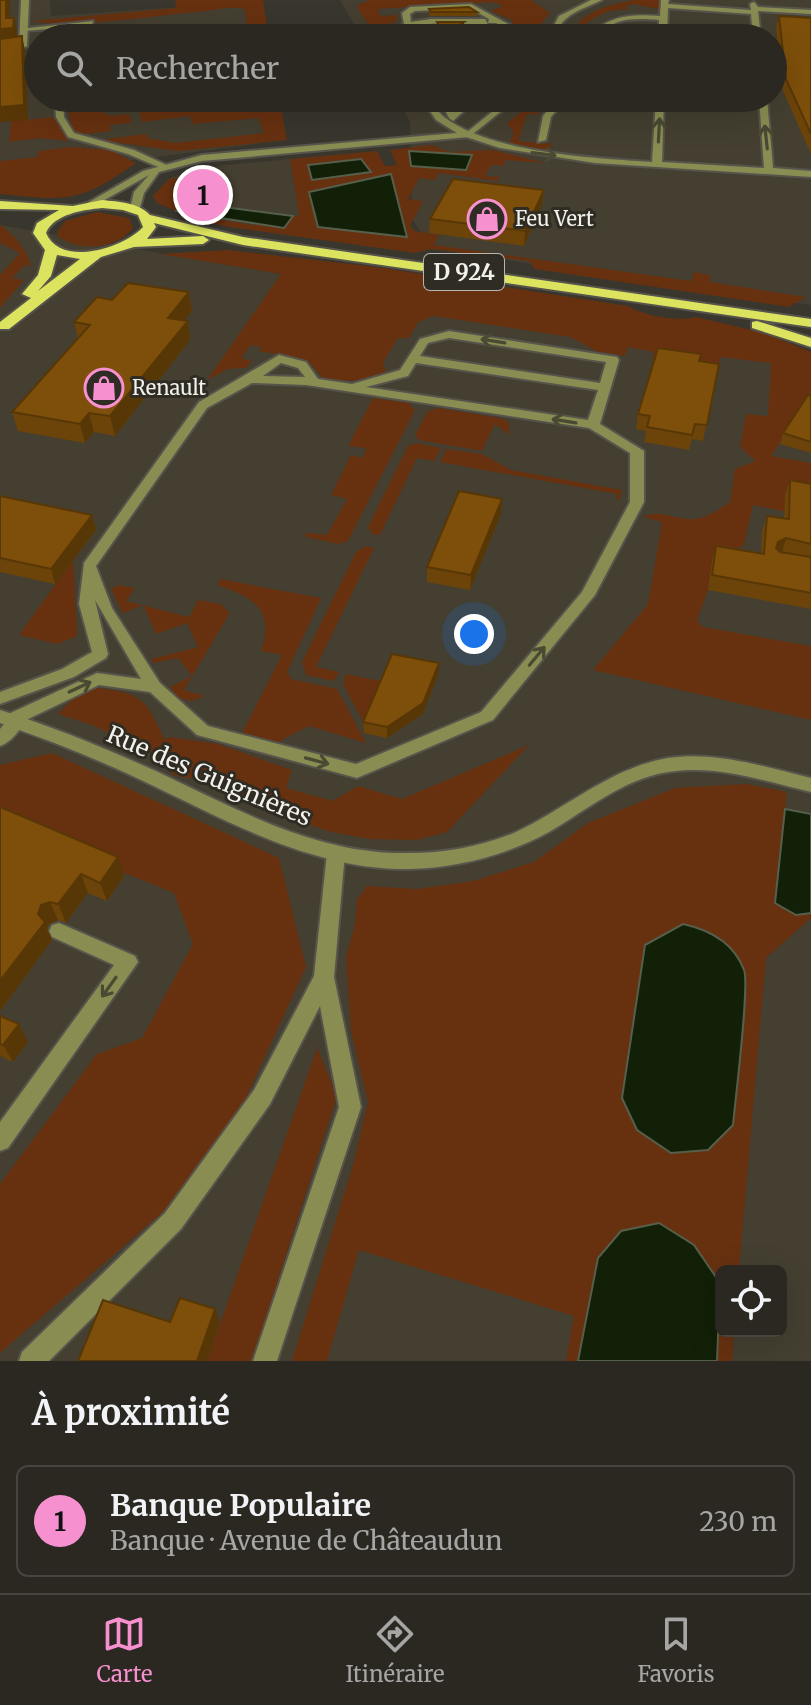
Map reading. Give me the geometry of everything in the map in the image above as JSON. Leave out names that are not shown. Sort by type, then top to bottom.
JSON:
[{"type":"main road","name":"D 924","points":[[0,205],[114,204],[135,209],[148,218],[243,241],[811,323]]},
{"type":"main road","points":[[29,224],[83,206]]},
{"type":"main road","points":[[0,213],[29,224],[43,243],[52,248],[44,276],[2,328]]},
{"type":"main road","points":[[135,243],[150,227],[148,218]]},
{"type":"main road","name":"D 924","points":[[52,248],[73,254],[99,254],[135,243],[243,241]]},
{"type":"main road","points":[[2,328],[31,308],[69,269],[99,254]]},
{"type":"main road","points":[[684,304],[717,316],[770,327],[811,343]]},
{"type":"street","points":[[24,24],[25,0]]},
{"type":"street","points":[[555,24],[562,17],[598,0]]},
{"type":"street","points":[[663,24],[665,3],[811,12]]},
{"type":"street","points":[[408,24],[406,13],[413,9],[471,6],[485,19],[485,24]]},
{"type":"street","points":[[610,24],[626,16],[663,18]]},
{"type":"street","points":[[478,24],[485,19]]},
{"type":"street","points":[[421,24],[485,19],[503,24]]},
{"type":"street","points":[[12,47],[23,46],[24,29]]},
{"type":"street","points":[[60,112],[71,135],[131,152],[166,167]]},
{"type":"street","points":[[435,112],[440,119],[469,134],[505,147],[538,154],[811,174]]},
{"type":"street","points":[[450,112],[469,134]]},
{"type":"street","points":[[453,118],[454,112]]},
{"type":"street","points":[[453,118],[458,112]]},
{"type":"street","points":[[83,206],[146,173],[202,158],[469,134],[496,112]]},
{"type":"street","points":[[541,140],[551,112]]},
{"type":"street","points":[[657,163],[659,112]]},
{"type":"street","points":[[764,112],[769,171]]},
{"type":"street","points":[[135,209],[141,189],[166,167]]},
{"type":"street","points":[[348,387],[404,373],[424,341],[449,334],[613,360],[593,425]]},
{"type":"street","points":[[413,359],[605,387]]},
{"type":"street","points":[[0,698],[68,673],[100,654],[87,604],[89,566],[203,405],[250,379],[314,382],[593,425],[637,451],[637,502],[588,595],[487,716],[357,771],[203,731],[154,687],[105,608],[89,566]]},
{"type":"street","points":[[0,740],[9,719],[97,679],[154,687]]},
{"type":"street","name":"Rue des Guignières","points":[[9,719],[131,767],[274,833],[365,860],[409,861],[496,847],[547,824],[598,790],[633,774],[666,766],[701,762],[811,785]]},
{"type":"street","points":[[265,1361],[350,1107],[324,977],[336,853]]},
{"type":"street","points":[[0,1140],[128,962],[59,931]]},
{"type":"street","points":[[31,1361],[173,1221],[262,1097],[324,977]]},
{"type":"shaded area","points":[[0,0],[50,0],[51,16],[257,2],[262,24],[24,24],[24,112],[281,112],[287,140],[0,177]]},
{"type":"shaded area","points":[[175,0],[263,0],[267,24],[247,24],[245,9],[239,8],[90,23],[32,21],[176,8]]},
{"type":"shaded area","points":[[340,0],[811,0],[811,305],[431,249],[412,218],[410,122],[405,112],[787,112],[787,24],[354,24]]},
{"type":"shaded area","points":[[370,0],[531,0],[550,13],[541,24],[512,24],[512,20],[490,11],[503,6],[494,2],[377,9],[381,16],[397,15],[397,21],[368,24],[358,5]]},
{"type":"shaded area","points":[[634,0],[661,0],[659,15],[658,9],[633,4],[625,7],[630,10],[614,10],[586,24],[578,24],[587,15]]},
{"type":"shaded area","points":[[69,112],[104,112],[110,116],[130,114],[131,123],[110,125],[111,131],[84,134],[72,131]]},
{"type":"shaded area","points":[[140,112],[282,112],[287,140],[178,151],[99,140],[146,134],[148,138],[175,143],[264,133],[258,118],[192,124],[190,116],[142,122]]},
{"type":"shaded area","points":[[521,112],[540,115],[527,114],[518,141],[552,144],[549,151],[509,143],[514,133],[507,123]]},
{"type":"shaded area","points":[[57,117],[69,141],[41,138],[9,142],[11,121]]},
{"type":"shaded area","points":[[431,145],[449,152],[493,150],[545,163],[506,160],[503,166],[491,165],[485,176],[500,177],[497,181],[439,173],[435,180],[419,178],[408,199],[423,201],[410,226],[415,231],[439,235],[434,245],[691,281],[694,272],[710,275],[710,282],[806,297],[789,307],[535,269],[529,261],[431,249],[415,253],[229,227],[185,214],[253,225],[291,219],[299,216],[290,159],[377,151],[385,166],[397,165],[390,150]]},
{"type":"shaded area","points":[[71,147],[109,150],[136,163],[100,186],[72,196],[42,198],[0,194],[0,161],[38,157],[39,151]]},
{"type":"shaded area","points":[[409,151],[472,155],[466,170],[411,166]]},
{"type":"shaded area","points":[[290,159],[303,237],[205,222],[157,203],[153,196],[170,178],[196,168]]},
{"type":"shaded area","points":[[361,159],[371,172],[312,180],[308,165]]},
{"type":"shaded area","points":[[391,174],[407,237],[318,227],[309,192]]},
{"type":"shaded area","points":[[170,178],[185,179],[174,193],[178,200],[185,202],[176,211],[157,203],[153,196]]},
{"type":"shaded area","points":[[185,202],[293,216],[284,228],[176,211]]},
{"type":"shaded area","points":[[97,212],[129,218],[133,228],[118,240],[98,246],[77,245],[59,237],[57,232],[65,221]]},
{"type":"shaded area","points":[[0,225],[811,367],[811,1361],[0,1361]]},
{"type":"shaded area","points":[[0,225],[19,243],[31,266],[25,265],[12,278],[24,280],[0,308],[0,275],[20,253],[0,243]]},
{"type":"shaded area","points":[[228,250],[376,267],[628,306],[661,317],[696,317],[764,333],[811,352],[811,395],[771,456],[811,463],[811,517],[753,505],[744,545],[712,561],[708,590],[697,620],[703,627],[811,646],[811,720],[593,670],[648,604],[662,522],[643,517],[660,514],[694,519],[710,514],[730,502],[735,469],[756,461],[740,447],[746,414],[768,416],[771,363],[720,357],[716,379],[652,361],[654,352],[628,347],[625,356],[596,351],[570,337],[434,316],[418,322],[409,338],[398,338],[383,362],[386,371],[371,378],[348,381],[324,379],[307,360],[259,351],[261,347],[251,345],[241,358],[252,361],[246,368],[228,369],[207,380],[281,274],[160,254]]},
{"type":"shaded area","points":[[373,398],[409,403],[415,410],[348,541],[338,544],[306,537],[305,533],[327,535],[347,499],[331,495],[351,455],[363,458],[366,448],[348,446]]},
{"type":"shaded area","points":[[438,408],[500,418],[509,422],[509,435],[495,424],[482,451],[419,440],[415,435],[427,412]]},
{"type":"shaded area","points":[[417,443],[441,448],[434,461],[417,458],[380,535],[372,534],[368,527],[408,446]]},
{"type":"shaded area","points":[[446,449],[482,454],[511,470],[622,490],[620,498],[616,500],[617,494],[440,462]]},
{"type":"shaded area","points":[[366,546],[374,548],[316,667],[339,672],[334,681],[306,675],[302,662],[356,552]]},
{"type":"shaded area","points":[[73,560],[77,636],[57,644],[19,635]]},
{"type":"shaded area","points":[[220,579],[321,598],[287,672],[291,679],[337,689],[366,743],[309,726],[278,742],[242,733],[282,655],[261,651],[265,637],[263,615],[241,594],[217,585]]},
{"type":"shaded area","points":[[119,585],[135,588],[126,601],[143,605],[123,613],[111,589]]},
{"type":"shaded area","points":[[198,600],[221,604],[230,613],[184,690],[205,696],[191,701],[178,698],[170,687],[192,676],[178,658],[154,663],[151,659],[198,647],[187,623],[156,634],[143,605],[189,617]]},
{"type":"shaded area","points":[[346,674],[385,682],[366,727],[343,684]]},
{"type":"shaded area","points":[[98,688],[125,693],[142,701],[165,740],[169,737],[218,744],[292,770],[286,788],[333,801],[358,786],[402,799],[529,745],[447,832],[417,840],[370,839],[331,832],[293,819],[208,780],[175,776],[150,752],[92,725],[58,714],[78,693]]},
{"type":"shaded area","points":[[52,753],[279,858],[306,967],[214,1168],[0,1353],[0,1184],[97,1054],[142,1038],[193,944],[174,893],[0,823],[0,765]]},
{"type":"shaded area","points":[[746,784],[787,792],[775,903],[796,915],[811,913],[811,918],[766,958],[740,1265],[715,1265],[715,1337],[734,1337],[732,1361],[566,1361],[574,1316],[359,1250],[327,1361],[292,1361],[354,1162],[368,1102],[351,1031],[346,957],[355,924],[357,900],[367,886],[417,889],[473,881],[534,862],[588,823],[675,788]]},
{"type":"shaded area","points":[[785,809],[811,814],[811,913],[796,915],[775,903]]},
{"type":"shaded area","points":[[683,924],[712,934],[734,952],[744,970],[745,997],[733,1125],[708,1150],[671,1153],[637,1130],[622,1098],[645,945]]},
{"type":"shaded area","points":[[317,1048],[337,1096],[252,1361],[207,1361]]},
{"type":"shaded area","points":[[659,1223],[694,1245],[715,1276],[717,1361],[578,1361],[598,1258],[621,1231]]},
{"type":"building","points":[[0,0],[6,0],[6,18],[14,18],[13,28],[0,29]]},
{"type":"building","points":[[469,7],[477,12],[431,12],[429,9]]},
{"type":"building","points":[[779,16],[811,18],[811,134],[787,81],[787,24],[780,24]]},
{"type":"building","points":[[437,22],[464,22],[461,24]]},
{"type":"building","points":[[22,36],[24,105],[0,107],[0,39]]},
{"type":"building","name":"Feu Vert","points":[[453,179],[544,190],[525,231],[430,219]]},
{"type":"building","name":"Renault","points":[[128,283],[189,292],[168,318],[188,321],[110,416],[89,413],[80,424],[12,412],[90,325],[74,322],[97,297],[112,300]]},
{"type":"building","points":[[658,348],[701,354],[699,361],[719,364],[707,425],[695,424],[692,435],[647,427],[650,416],[638,414]]},
{"type":"building","points":[[808,395],[811,396],[811,442],[783,433]]},
{"type":"building","points":[[790,480],[811,484],[811,544],[786,538],[778,542],[776,548],[780,552],[811,557],[811,593],[712,575],[716,546],[764,554],[767,516],[789,519]]},
{"type":"building","points":[[459,491],[502,499],[471,575],[427,567]]},
{"type":"building","points":[[0,496],[92,515],[51,569],[0,558]]},
{"type":"building","points":[[392,654],[439,663],[423,703],[387,727],[363,722]]},
{"type":"building","points":[[0,807],[118,857],[100,883],[81,874],[58,904],[50,902],[41,905],[38,914],[45,922],[0,981]]},
{"type":"building","points":[[0,1016],[19,1024],[3,1045],[0,1044]]},
{"type":"building","points":[[180,1298],[215,1309],[197,1361],[78,1361],[103,1300],[170,1322]]},
{"type":"place","name":"Banque Populaire","points":[[203,195]]},
{"type":"place","name":"Feu Vert","points":[[487,219]]},
{"type":"place","name":"Renault","points":[[104,388]]}]
